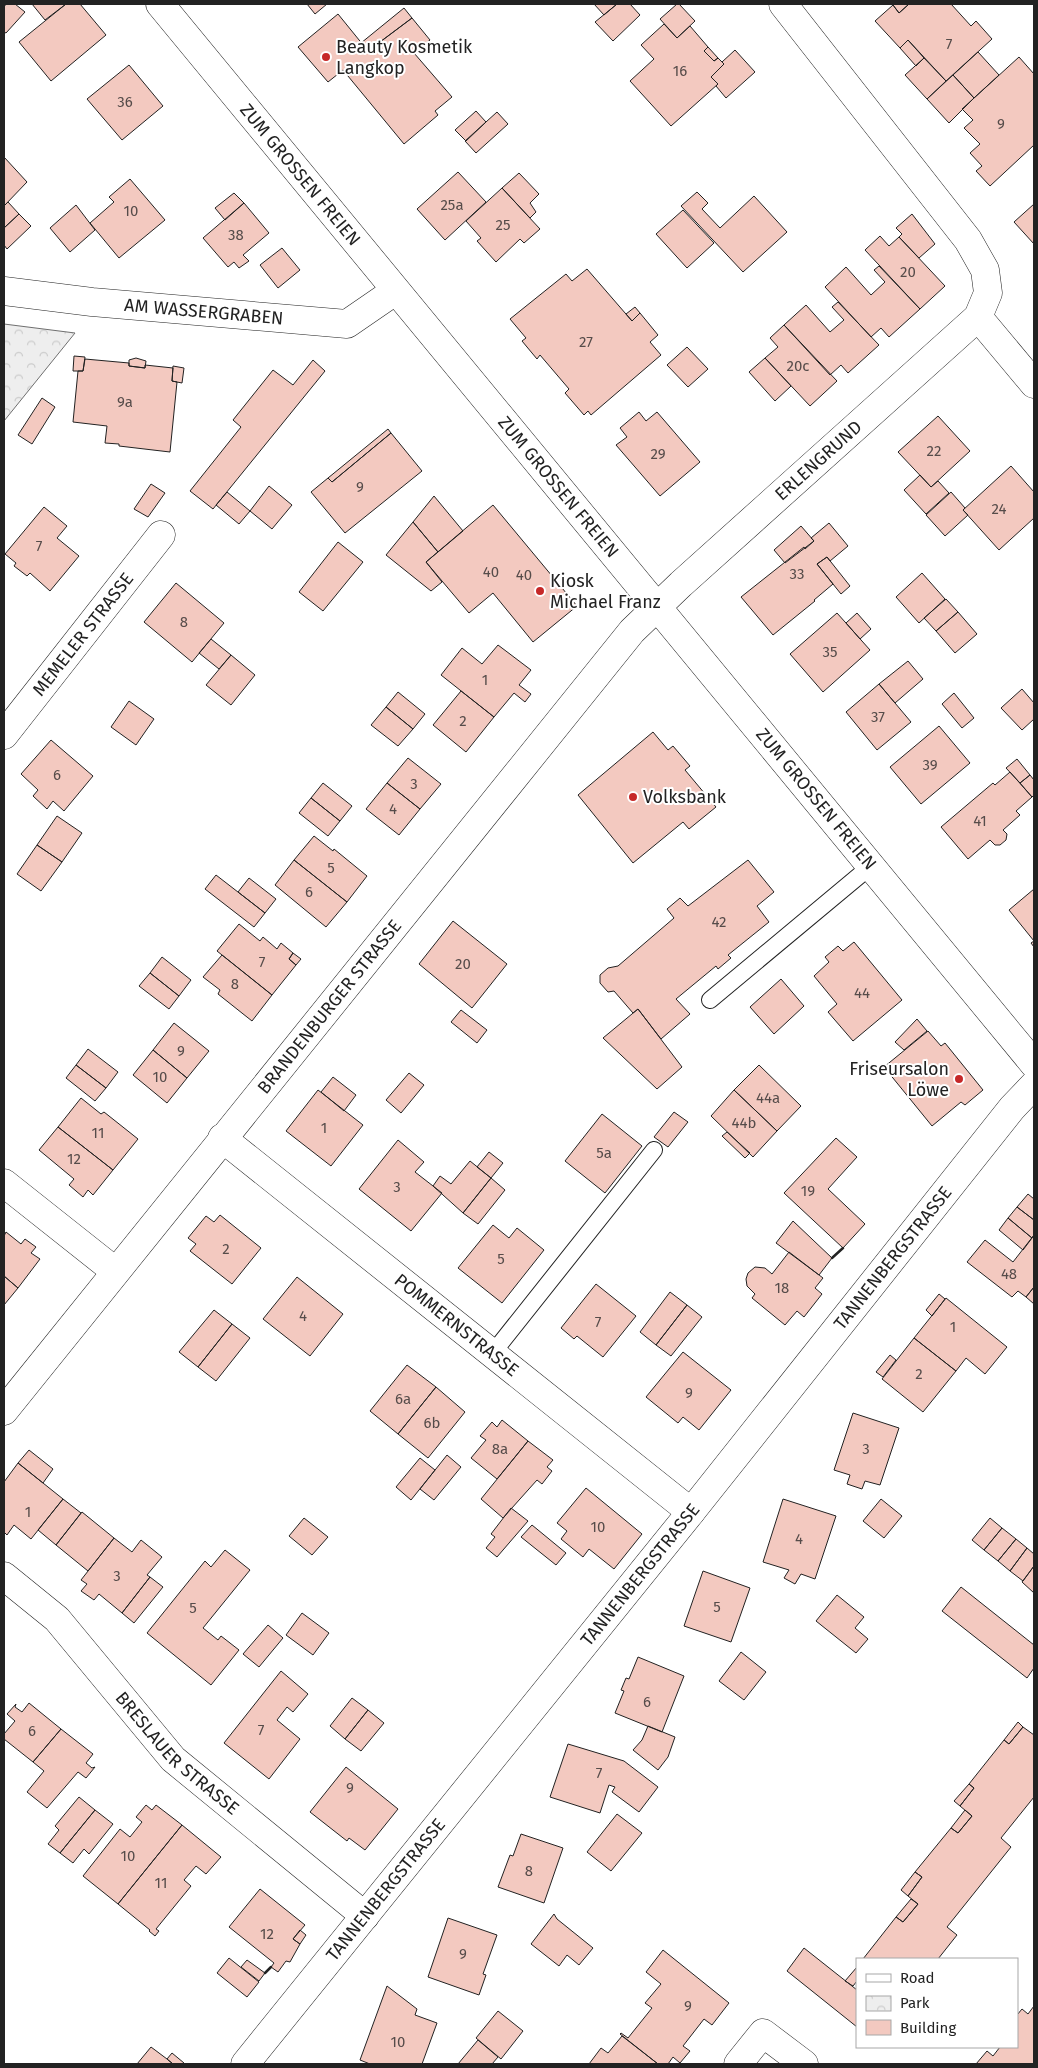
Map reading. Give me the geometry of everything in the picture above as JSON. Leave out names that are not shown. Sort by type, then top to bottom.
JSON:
[{"type":"street","name":"ZUM GROSSEN FREIEN","points":[[160,4],[395,291],[658,605],[1034,1064]]},
{"type":"street","name":"ERLENGRUND","points":[[658,605],[978,317],[988,294],[985,270],[968,240],[783,4]]},
{"type":"street","name":"AM WASSERGRABEN","points":[[4,291],[92,302],[348,324],[395,291]]},
{"type":"street","points":[[978,317],[1034,384]]},
{"type":"street","name":"MEMELER STRASSE","points":[[4,735],[161,535]]},
{"type":"street","name":"BRANDENBURGER STRASSE","points":[[4,1411],[632,631],[658,605]]},
{"type":"street","name":"TANNENBERGSTRASSE","points":[[245,2064],[691,1512],[1012,1108],[1034,1085]]},
{"type":"street","name":"POMMERNSTRASSE","points":[[222,1138],[691,1512]]},
{"type":"street","points":[[4,1184],[115,1272]]},
{"type":"street","name":"BRESLAUER STRASSE","points":[[4,1576],[57,1619],[172,1759],[364,1916]]},
{"type":"street","points":[[738,2064],[763,2033],[804,2064]]},
{"type":"lane","points":[[710,1000],[872,866]]},
{"type":"lane","points":[[492,1354],[654,1150]]},
{"type":"green space","points":[[4,324],[75,333],[4,421]]},
{"type":"building","points":[[6,4],[15,4],[25,12],[6,33],[4,32],[4,7]]},
{"type":"building","points":[[32,4],[66,4],[45,20]]},
{"type":"building","points":[[66,4],[80,4],[106,35],[51,81],[19,42]]},
{"type":"building","points":[[307,4],[327,4],[315,14]]},
{"type":"building","points":[[594,4],[617,4],[604,15]]},
{"type":"building","points":[[617,4],[630,4],[640,15],[613,41],[595,22]]},
{"type":"building","points":[[677,4],[695,21],[677,38],[660,19]]},
{"type":"building","points":[[894,4],[909,4],[899,13]]},
{"type":"building","points":[[909,4],[951,4],[971,26],[976,21],[992,39],[946,81],[908,40],[900,48],[875,21],[893,5],[899,13]]},
{"type":"building","points":[[404,8],[412,18],[368,51],[361,43]]},
{"type":"building","points":[[338,14],[368,51],[412,18],[430,40],[414,53],[452,97],[435,111],[438,115],[404,144],[343,70],[328,82],[298,47]]},
{"type":"building","points":[[664,24],[677,38],[690,26],[708,47],[704,51],[714,61],[718,58],[724,64],[711,77],[718,84],[671,126],[630,81],[654,59],[641,45]]},
{"type":"building","points":[[908,40],[924,58],[916,66],[900,48]]},
{"type":"building","points":[[708,47],[718,58],[714,61],[704,51]]},
{"type":"building","points":[[735,50],[755,72],[726,98],[716,86],[718,84],[711,77],[724,64],[722,62]]},
{"type":"building","points":[[978,52],[999,75],[974,98],[953,75]]},
{"type":"building","points":[[1019,57],[1034,74],[1034,145],[990,186],[976,171],[982,166],[970,153],[980,144],[964,128],[973,120],[962,109]]},
{"type":"building","points":[[924,58],[946,81],[927,99],[905,75]]},
{"type":"building","points":[[129,65],[163,106],[122,140],[87,99]]},
{"type":"building","points":[[953,75],[974,98],[949,123],[927,99]]},
{"type":"building","points":[[476,111],[486,122],[466,141],[455,130]]},
{"type":"building","points":[[497,112],[508,124],[476,153],[465,141]]},
{"type":"building","points":[[4,157],[27,182],[4,206]]},
{"type":"building","points":[[458,172],[486,202],[445,240],[417,209]]},
{"type":"building","points":[[519,173],[539,194],[530,203],[536,212],[530,218],[502,188]]},
{"type":"building","points":[[130,179],[165,220],[119,258],[90,223],[114,202],[109,197]]},
{"type":"building","points":[[502,188],[540,229],[524,243],[520,239],[496,262],[477,241],[481,238],[466,221]]},
{"type":"building","points":[[697,192],[708,203],[702,209],[720,228],[754,196],[787,232],[743,272],[681,206]]},
{"type":"building","points":[[234,193],[244,203],[225,220],[215,208]]},
{"type":"building","points":[[8,202],[19,214],[4,228],[4,206]]},
{"type":"building","points":[[244,203],[269,233],[243,255],[249,261],[239,268],[234,262],[228,267],[203,238]]},
{"type":"building","points":[[1034,204],[1034,244],[1014,222]]},
{"type":"building","points":[[76,205],[95,230],[70,252],[50,228]]},
{"type":"building","points":[[683,210],[714,243],[687,268],[656,234]]},
{"type":"building","points":[[19,214],[31,226],[7,249],[4,245],[4,228]]},
{"type":"building","points":[[912,214],[935,244],[919,258],[899,237],[902,234],[896,228]]},
{"type":"building","points":[[880,236],[889,246],[899,237],[945,286],[920,309],[865,250]]},
{"type":"building","points":[[282,248],[300,270],[278,288],[260,265]]},
{"type":"building","points":[[879,266],[920,309],[889,337],[881,328],[871,337],[825,287],[846,267],[871,295],[885,282],[874,270]]},
{"type":"building","points":[[587,269],[632,321],[640,313],[658,335],[650,342],[661,355],[591,415],[588,411],[584,415],[565,393],[569,389],[540,355],[537,359],[522,341],[526,338],[510,319],[566,274],[572,281]]},
{"type":"building","points":[[838,302],[879,345],[848,373],[841,365],[830,375],[784,325],[806,305],[830,332],[844,320],[832,307]]},
{"type":"building","points":[[635,307],[640,313],[632,321],[626,314]]},
{"type":"building","points":[[784,325],[837,381],[810,406],[765,358],[778,347],[770,338]]},
{"type":"building","points":[[687,347],[708,369],[688,387],[667,365]]},
{"type":"building","points":[[74,356],[85,357],[83,371],[73,371]]},
{"type":"building","points":[[136,358],[146,361],[145,368],[129,366],[129,360]]},
{"type":"building","points":[[765,358],[791,386],[775,401],[749,372]]},
{"type":"building","points":[[85,359],[129,363],[129,366],[145,368],[145,365],[173,368],[172,381],[177,382],[170,452],[105,443],[107,426],[73,422],[78,371],[83,371]]},
{"type":"building","points":[[313,360],[325,371],[213,509],[190,491],[241,427],[233,420],[273,370],[293,385]]},
{"type":"building","points":[[173,366],[184,368],[182,383],[172,381]]},
{"type":"building","points":[[42,398],[55,407],[32,444],[18,435]]},
{"type":"building","points":[[639,412],[646,421],[657,412],[700,462],[660,496],[616,445],[627,437],[620,428]]},
{"type":"building","points":[[938,416],[970,451],[931,487],[898,452]]},
{"type":"building","points":[[388,429],[391,433],[332,482],[328,478]]},
{"type":"building","points":[[391,433],[422,471],[345,533],[311,492],[328,478],[332,482]]},
{"type":"building","points":[[1011,466],[1034,492],[1034,518],[999,550],[963,510]]},
{"type":"building","points":[[920,475],[931,487],[938,481],[949,493],[926,514],[904,490]]},
{"type":"building","points":[[151,484],[165,493],[148,517],[134,509]]},
{"type":"building","points":[[269,486],[292,505],[272,529],[250,511]]},
{"type":"building","points":[[227,492],[250,511],[239,524],[216,505]]},
{"type":"building","points":[[951,492],[965,508],[963,510],[968,515],[945,536],[926,515]]},
{"type":"building","points":[[434,496],[463,531],[438,552],[413,522]]},
{"type":"building","points":[[493,505],[577,606],[533,642],[493,593],[469,613],[426,562]]},
{"type":"building","points":[[44,507],[67,526],[57,538],[79,556],[50,591],[30,573],[27,576],[14,566],[16,563],[5,554]]},
{"type":"building","points":[[413,522],[438,552],[426,562],[442,582],[431,591],[386,555]]},
{"type":"building","points":[[829,523],[848,546],[830,561],[827,557],[817,564],[833,584],[773,635],[741,597],[804,547],[805,549],[814,541],[811,538]]},
{"type":"building","points":[[801,526],[814,541],[785,563],[774,550]]},
{"type":"building","points":[[338,542],[363,562],[323,611],[299,592]]},
{"type":"building","points":[[827,557],[850,586],[841,594],[817,564]]},
{"type":"building","points":[[922,573],[945,599],[919,623],[896,597]]},
{"type":"building","points":[[176,583],[224,623],[192,662],[144,622]]},
{"type":"building","points":[[946,599],[958,612],[936,631],[924,618]]},
{"type":"building","points":[[958,612],[977,634],[955,653],[936,631]]},
{"type":"building","points":[[837,613],[870,650],[823,692],[790,654]]},
{"type":"building","points":[[857,613],[871,629],[860,639],[846,623]]},
{"type":"building","points":[[211,639],[231,655],[219,669],[199,653]]},
{"type":"building","points":[[498,645],[531,670],[519,685],[531,694],[525,702],[514,693],[494,717],[441,675],[462,648],[482,664]]},
{"type":"building","points":[[231,655],[255,675],[231,705],[206,685]]},
{"type":"building","points":[[908,661],[923,679],[895,703],[879,684]]},
{"type":"building","points":[[879,684],[911,722],[877,750],[846,712]]},
{"type":"building","points":[[1022,689],[1034,703],[1034,719],[1022,730],[1001,708]]},
{"type":"building","points":[[461,691],[494,717],[466,752],[433,725]]},
{"type":"building","points":[[398,692],[425,714],[413,729],[386,707]]},
{"type":"building","points":[[954,693],[974,718],[962,728],[942,704]]},
{"type":"building","points":[[129,701],[154,719],[136,745],[111,727]]},
{"type":"building","points":[[386,707],[413,729],[398,746],[371,725]]},
{"type":"building","points":[[939,726],[970,763],[921,804],[890,767]]},
{"type":"building","points":[[653,732],[668,750],[673,746],[690,766],[685,770],[716,807],[689,829],[683,822],[633,863],[578,795]]},
{"type":"building","points":[[51,740],[93,776],[64,811],[53,801],[47,809],[33,796],[38,790],[21,774]]},
{"type":"building","points":[[408,758],[441,784],[420,809],[387,783]]},
{"type":"building","points":[[1017,759],[1030,775],[1020,783],[1006,768]]},
{"type":"building","points":[[1010,772],[1032,797],[1016,811],[1020,815],[1003,830],[1007,834],[1006,840],[1000,845],[995,845],[990,840],[968,859],[941,827],[993,783],[995,785]]},
{"type":"building","points":[[1030,775],[1034,780],[1034,795],[1032,797],[1020,783]]},
{"type":"building","points":[[323,783],[352,806],[340,821],[311,798]]},
{"type":"building","points":[[387,783],[420,809],[399,835],[366,809]]},
{"type":"building","points":[[311,798],[340,821],[328,836],[299,813]]},
{"type":"building","points":[[57,816],[82,833],[62,862],[37,845]]},
{"type":"building","points":[[314,836],[333,851],[334,849],[367,876],[347,902],[294,860]]},
{"type":"building","points":[[37,845],[62,862],[41,891],[17,874]]},
{"type":"building","points":[[294,860],[347,902],[326,927],[275,885]]},
{"type":"building","points":[[748,860],[774,892],[757,906],[769,922],[728,955],[731,958],[718,969],[716,966],[676,999],[690,1014],[661,1039],[638,1009],[633,1013],[614,991],[608,992],[600,983],[600,975],[608,968],[618,966],[674,918],[667,909],[680,898],[688,906]]},
{"type":"building","points":[[216,875],[265,913],[254,927],[205,889]]},
{"type":"building","points":[[249,878],[276,899],[265,913],[238,892]]},
{"type":"building","points":[[1034,889],[1034,941],[1009,910]]},
{"type":"building","points":[[453,921],[507,964],[472,1008],[419,964]]},
{"type":"building","points":[[239,924],[260,941],[263,937],[277,949],[281,943],[293,953],[289,959],[296,965],[272,995],[217,951]]},
{"type":"building","points":[[854,942],[902,1000],[853,1041],[828,1012],[837,1004],[814,976],[829,962],[825,957],[838,946],[843,951]]},
{"type":"building","points":[[293,953],[301,959],[296,965],[289,959]]},
{"type":"building","points":[[222,955],[272,995],[252,1021],[218,994],[220,990],[203,977]]},
{"type":"building","points":[[162,957],[191,980],[179,996],[150,973]]},
{"type":"building","points":[[150,973],[179,996],[169,1009],[139,986]]},
{"type":"building","points":[[781,979],[804,1006],[774,1034],[750,1007]]},
{"type":"building","points":[[638,1009],[682,1067],[657,1089],[603,1038]]},
{"type":"building","points":[[461,1010],[487,1030],[477,1043],[451,1022]]},
{"type":"building","points":[[917,1019],[927,1031],[904,1050],[895,1042]]},
{"type":"building","points":[[174,1023],[209,1051],[187,1078],[153,1050]]},
{"type":"building","points":[[928,1031],[941,1046],[945,1043],[983,1090],[965,1105],[961,1102],[932,1126],[884,1067]]},
{"type":"building","points":[[88,1049],[118,1072],[106,1088],[76,1065]]},
{"type":"building","points":[[153,1050],[187,1078],[167,1103],[133,1075]]},
{"type":"building","points":[[76,1065],[106,1088],[95,1101],[66,1078]]},
{"type":"building","points":[[759,1065],[801,1106],[777,1131],[734,1090]]},
{"type":"building","points":[[409,1073],[424,1085],[401,1113],[386,1100]]},
{"type":"building","points":[[333,1077],[356,1095],[344,1111],[321,1092]]},
{"type":"building","points":[[318,1090],[363,1125],[331,1166],[286,1131]]},
{"type":"building","points":[[734,1090],[777,1131],[753,1157],[711,1116]]},
{"type":"building","points":[[81,1098],[101,1114],[104,1112],[138,1139],[113,1170],[58,1127]]},
{"type":"building","points":[[674,1112],[688,1122],[668,1147],[654,1137]]},
{"type":"building","points":[[602,1114],[642,1146],[605,1193],[565,1161]]},
{"type":"building","points":[[58,1127],[113,1170],[93,1195],[88,1190],[83,1197],[69,1185],[74,1179],[39,1150]]},
{"type":"building","points":[[727,1132],[750,1153],[745,1158],[722,1136]]},
{"type":"building","points":[[836,1138],[857,1157],[828,1189],[865,1224],[843,1248],[784,1193]]},
{"type":"building","points":[[398,1140],[424,1162],[415,1172],[442,1193],[411,1231],[359,1189]]},
{"type":"building","points":[[489,1152],[503,1163],[491,1178],[477,1167]]},
{"type":"building","points":[[470,1161],[491,1178],[463,1213],[433,1186],[440,1176],[451,1184]]},
{"type":"building","points":[[491,1178],[505,1190],[478,1224],[463,1213]]},
{"type":"building","points":[[1028,1194],[1034,1199],[1034,1220],[1017,1207]]},
{"type":"building","points":[[1017,1207],[1034,1220],[1034,1235],[1032,1238],[1008,1218]]},
{"type":"building","points":[[220,1215],[261,1248],[232,1284],[190,1251],[196,1244],[188,1238],[206,1216],[214,1222]]},
{"type":"building","points":[[1008,1218],[1032,1238],[1023,1250],[999,1230]]},
{"type":"building","points":[[793,1221],[832,1258],[819,1275],[776,1243]]},
{"type":"building","points":[[493,1225],[509,1238],[517,1228],[544,1250],[502,1303],[458,1268]]},
{"type":"building","points":[[6,1232],[21,1244],[25,1239],[36,1247],[31,1253],[40,1259],[18,1288],[4,1276],[4,1236]]},
{"type":"building","points":[[1034,1235],[1034,1287],[1026,1297],[1018,1291],[1012,1297],[967,1262],[985,1240],[1013,1262]]},
{"type":"building","points":[[789,1252],[823,1278],[815,1288],[822,1294],[804,1317],[797,1311],[785,1325],[752,1298],[755,1294],[747,1286],[746,1279],[748,1273],[755,1267],[765,1268],[772,1274]]},
{"type":"building","points":[[4,1276],[18,1288],[4,1305]]},
{"type":"building","points":[[297,1277],[343,1314],[310,1356],[263,1319]]},
{"type":"building","points":[[596,1284],[636,1316],[603,1357],[577,1336],[574,1339],[561,1328]]},
{"type":"building","points":[[1034,1287],[1034,1304],[1026,1297]]},
{"type":"building","points":[[670,1292],[687,1305],[656,1345],[640,1332]]},
{"type":"building","points":[[939,1294],[945,1299],[932,1316],[926,1310]]},
{"type":"building","points":[[946,1298],[1007,1347],[985,1374],[966,1358],[956,1371],[914,1338]]},
{"type":"building","points":[[687,1305],[702,1317],[671,1356],[656,1345]]},
{"type":"building","points":[[214,1310],[232,1324],[198,1367],[179,1352]]},
{"type":"building","points":[[232,1324],[250,1338],[216,1381],[198,1367]]},
{"type":"building","points":[[914,1338],[956,1371],[923,1412],[882,1379]]},
{"type":"building","points":[[683,1352],[731,1390],[699,1430],[683,1417],[678,1423],[646,1397]]},
{"type":"building","points":[[890,1355],[896,1360],[883,1377],[876,1372]]},
{"type":"building","points":[[407,1365],[436,1387],[398,1434],[370,1411]]},
{"type":"building","points":[[436,1387],[465,1412],[428,1458],[398,1434]]},
{"type":"building","points":[[853,1413],[899,1428],[880,1485],[865,1481],[862,1489],[847,1484],[850,1475],[834,1470]]},
{"type":"building","points":[[502,1420],[528,1441],[497,1479],[471,1458],[486,1440],[480,1436],[492,1422],[497,1427]]},
{"type":"building","points":[[528,1441],[553,1460],[547,1467],[552,1471],[542,1484],[537,1480],[503,1518],[481,1499]]},
{"type":"building","points":[[29,1450],[53,1469],[43,1483],[18,1463]]},
{"type":"building","points":[[447,1455],[461,1467],[434,1500],[420,1489]]},
{"type":"building","points":[[420,1458],[435,1470],[411,1500],[396,1487]]},
{"type":"building","points":[[18,1463],[63,1499],[31,1539],[14,1525],[7,1535],[4,1532],[4,1482]]},
{"type":"building","points":[[586,1488],[642,1534],[614,1569],[589,1549],[583,1557],[561,1539],[567,1531],[557,1523]]},
{"type":"building","points":[[63,1499],[81,1513],[56,1545],[38,1530]]},
{"type":"building","points":[[783,1499],[836,1516],[815,1579],[801,1574],[795,1584],[784,1578],[789,1570],[763,1562]]},
{"type":"building","points":[[881,1499],[902,1516],[884,1538],[863,1521]]},
{"type":"building","points":[[511,1508],[528,1521],[497,1557],[486,1548],[495,1537],[491,1534]]},
{"type":"building","points":[[82,1512],[114,1538],[88,1571],[56,1545]]},
{"type":"building","points":[[304,1518],[328,1537],[312,1555],[289,1536]]},
{"type":"building","points":[[990,1518],[1002,1528],[984,1550],[972,1540]]},
{"type":"building","points":[[532,1525],[566,1553],[556,1565],[521,1537]]},
{"type":"building","points":[[1002,1528],[1016,1539],[998,1561],[984,1550]]},
{"type":"building","points":[[114,1538],[132,1552],[141,1540],[162,1557],[147,1575],[150,1577],[122,1613],[99,1594],[94,1600],[81,1591],[87,1584],[81,1580]]},
{"type":"building","points":[[1016,1539],[1027,1548],[1010,1571],[998,1561]]},
{"type":"building","points":[[1027,1548],[1034,1554],[1034,1566],[1023,1581],[1010,1571]]},
{"type":"building","points":[[225,1550],[250,1570],[203,1628],[218,1640],[221,1636],[239,1650],[211,1685],[147,1633],[205,1561],[211,1567]]},
{"type":"building","points":[[1034,1566],[1034,1593],[1022,1582]]},
{"type":"building","points":[[703,1571],[750,1588],[731,1642],[684,1626]]},
{"type":"building","points":[[150,1577],[163,1587],[134,1623],[122,1613]]},
{"type":"building","points":[[961,1587],[1034,1645],[1034,1668],[1027,1678],[942,1611]]},
{"type":"building","points":[[837,1595],[864,1617],[855,1628],[868,1639],[856,1653],[816,1621]]},
{"type":"building","points":[[302,1613],[329,1633],[313,1655],[286,1635]]},
{"type":"building","points":[[268,1625],[283,1638],[259,1667],[243,1654]]},
{"type":"building","points":[[741,1652],[766,1672],[744,1700],[719,1681]]},
{"type":"building","points":[[638,1657],[684,1676],[662,1732],[615,1713],[624,1691],[621,1690],[626,1678],[629,1679]]},
{"type":"building","points":[[281,1671],[308,1694],[293,1712],[287,1707],[277,1720],[300,1739],[269,1779],[224,1743]]},
{"type":"building","points":[[352,1698],[368,1710],[345,1739],[330,1726]]},
{"type":"building","points":[[29,1703],[61,1729],[33,1762],[4,1739],[4,1734],[15,1721],[7,1714],[16,1704],[15,1707],[22,1712]]},
{"type":"building","points":[[368,1710],[384,1723],[361,1751],[345,1739]]},
{"type":"building","points":[[1018,1722],[1023,1727],[1009,1744],[1004,1740]]},
{"type":"building","points":[[648,1726],[675,1737],[668,1757],[658,1770],[633,1750],[642,1740]]},
{"type":"building","points":[[1023,1727],[1034,1735],[1034,1797],[1001,1838],[1011,1847],[947,1927],[957,1935],[939,1958],[864,1958],[896,1917],[903,1922],[918,1904],[908,1896],[922,1877],[915,1872],[951,1828],[958,1833],[972,1816],[960,1806],[974,1788],[969,1784],[1004,1740],[1009,1744]]},
{"type":"building","points":[[61,1729],[93,1754],[86,1763],[92,1768],[95,1767],[86,1778],[78,1772],[47,1808],[27,1792],[44,1771],[33,1762]]},
{"type":"building","points":[[568,1744],[624,1761],[658,1787],[639,1812],[612,1792],[615,1787],[609,1785],[600,1813],[550,1797]]},
{"type":"building","points":[[346,1767],[398,1809],[365,1850],[349,1838],[347,1841],[310,1812]]},
{"type":"building","points":[[969,1784],[974,1788],[960,1806],[954,1801]]},
{"type":"building","points":[[79,1797],[95,1810],[60,1853],[48,1844],[59,1830],[55,1826]]},
{"type":"building","points":[[146,1805],[152,1810],[156,1805],[182,1825],[118,1904],[83,1876],[120,1829],[130,1837],[142,1822],[136,1817]]},
{"type":"building","points":[[95,1810],[113,1824],[89,1854],[84,1849],[73,1863],[60,1853]]},
{"type":"building","points":[[965,1810],[972,1816],[958,1833],[951,1828]]},
{"type":"building","points":[[617,1814],[642,1833],[611,1871],[587,1852]]},
{"type":"building","points":[[182,1825],[221,1857],[206,1874],[196,1866],[184,1880],[191,1886],[156,1929],[159,1931],[155,1936],[118,1904]]},
{"type":"building","points":[[521,1834],[563,1848],[544,1903],[498,1887],[510,1855],[513,1856]]},
{"type":"building","points":[[915,1872],[922,1877],[908,1896],[901,1890]]},
{"type":"building","points":[[260,1889],[305,1925],[293,1939],[300,1944],[290,1962],[286,1961],[278,1972],[271,1967],[274,1963],[229,1927]]},
{"type":"building","points":[[911,1899],[918,1904],[903,1922],[896,1917]]},
{"type":"building","points":[[554,1914],[557,1919],[593,1948],[579,1965],[567,1955],[559,1966],[531,1944]]},
{"type":"building","points":[[448,1918],[497,1935],[483,1974],[486,1975],[479,1995],[428,1977]]},
{"type":"building","points":[[300,1930],[306,1935],[300,1944],[293,1939]]},
{"type":"building","points":[[804,1948],[856,1989],[856,2026],[787,1971]]},
{"type":"building","points":[[663,1950],[729,2003],[712,2025],[704,2019],[683,2046],[690,2051],[680,2063],[673,2057],[668,2064],[658,2064],[620,2034],[628,2038],[652,2008],[645,2003],[661,1984],[646,1972]]},
{"type":"building","points":[[229,1958],[259,1982],[247,1997],[217,1973]]},
{"type":"building","points":[[247,1960],[265,1973],[259,1981],[241,1967]]},
{"type":"building","points":[[856,1968],[856,1982],[853,1986],[845,1981]]},
{"type":"building","points":[[387,1986],[417,2009],[415,2015],[437,2023],[422,2064],[370,2064],[360,2060]]},
{"type":"building","points":[[1034,2006],[1034,2064],[976,2064],[987,2051],[993,2056],[999,2048],[1018,2048],[1018,2014],[1022,2009],[1028,2014]]},
{"type":"building","points":[[498,2011],[523,2031],[501,2059],[476,2038]]},
{"type":"building","points":[[622,2036],[658,2064],[589,2064],[601,2048],[608,2053]]},
{"type":"building","points":[[478,2040],[498,2057],[492,2064],[458,2064]]},
{"type":"building","points":[[151,2047],[167,2059],[173,2064],[137,2064]]},
{"type":"building","points":[[172,2053],[184,2063],[173,2064],[167,2059]]},
{"type":"wall","points":[[832,1258],[843,1248]]},
{"type":"wall","points":[[265,1973],[271,1967]]},
{"type":"place","name":"Beauty Kosmetik Langkop","points":[[326,57]]},
{"type":"place","name":"Kiosk Michael Franz","points":[[540,591]]},
{"type":"place","name":"Volksbank","points":[[633,797]]},
{"type":"place","name":"Friseursalon Löwe","points":[[959,1079]]}]
